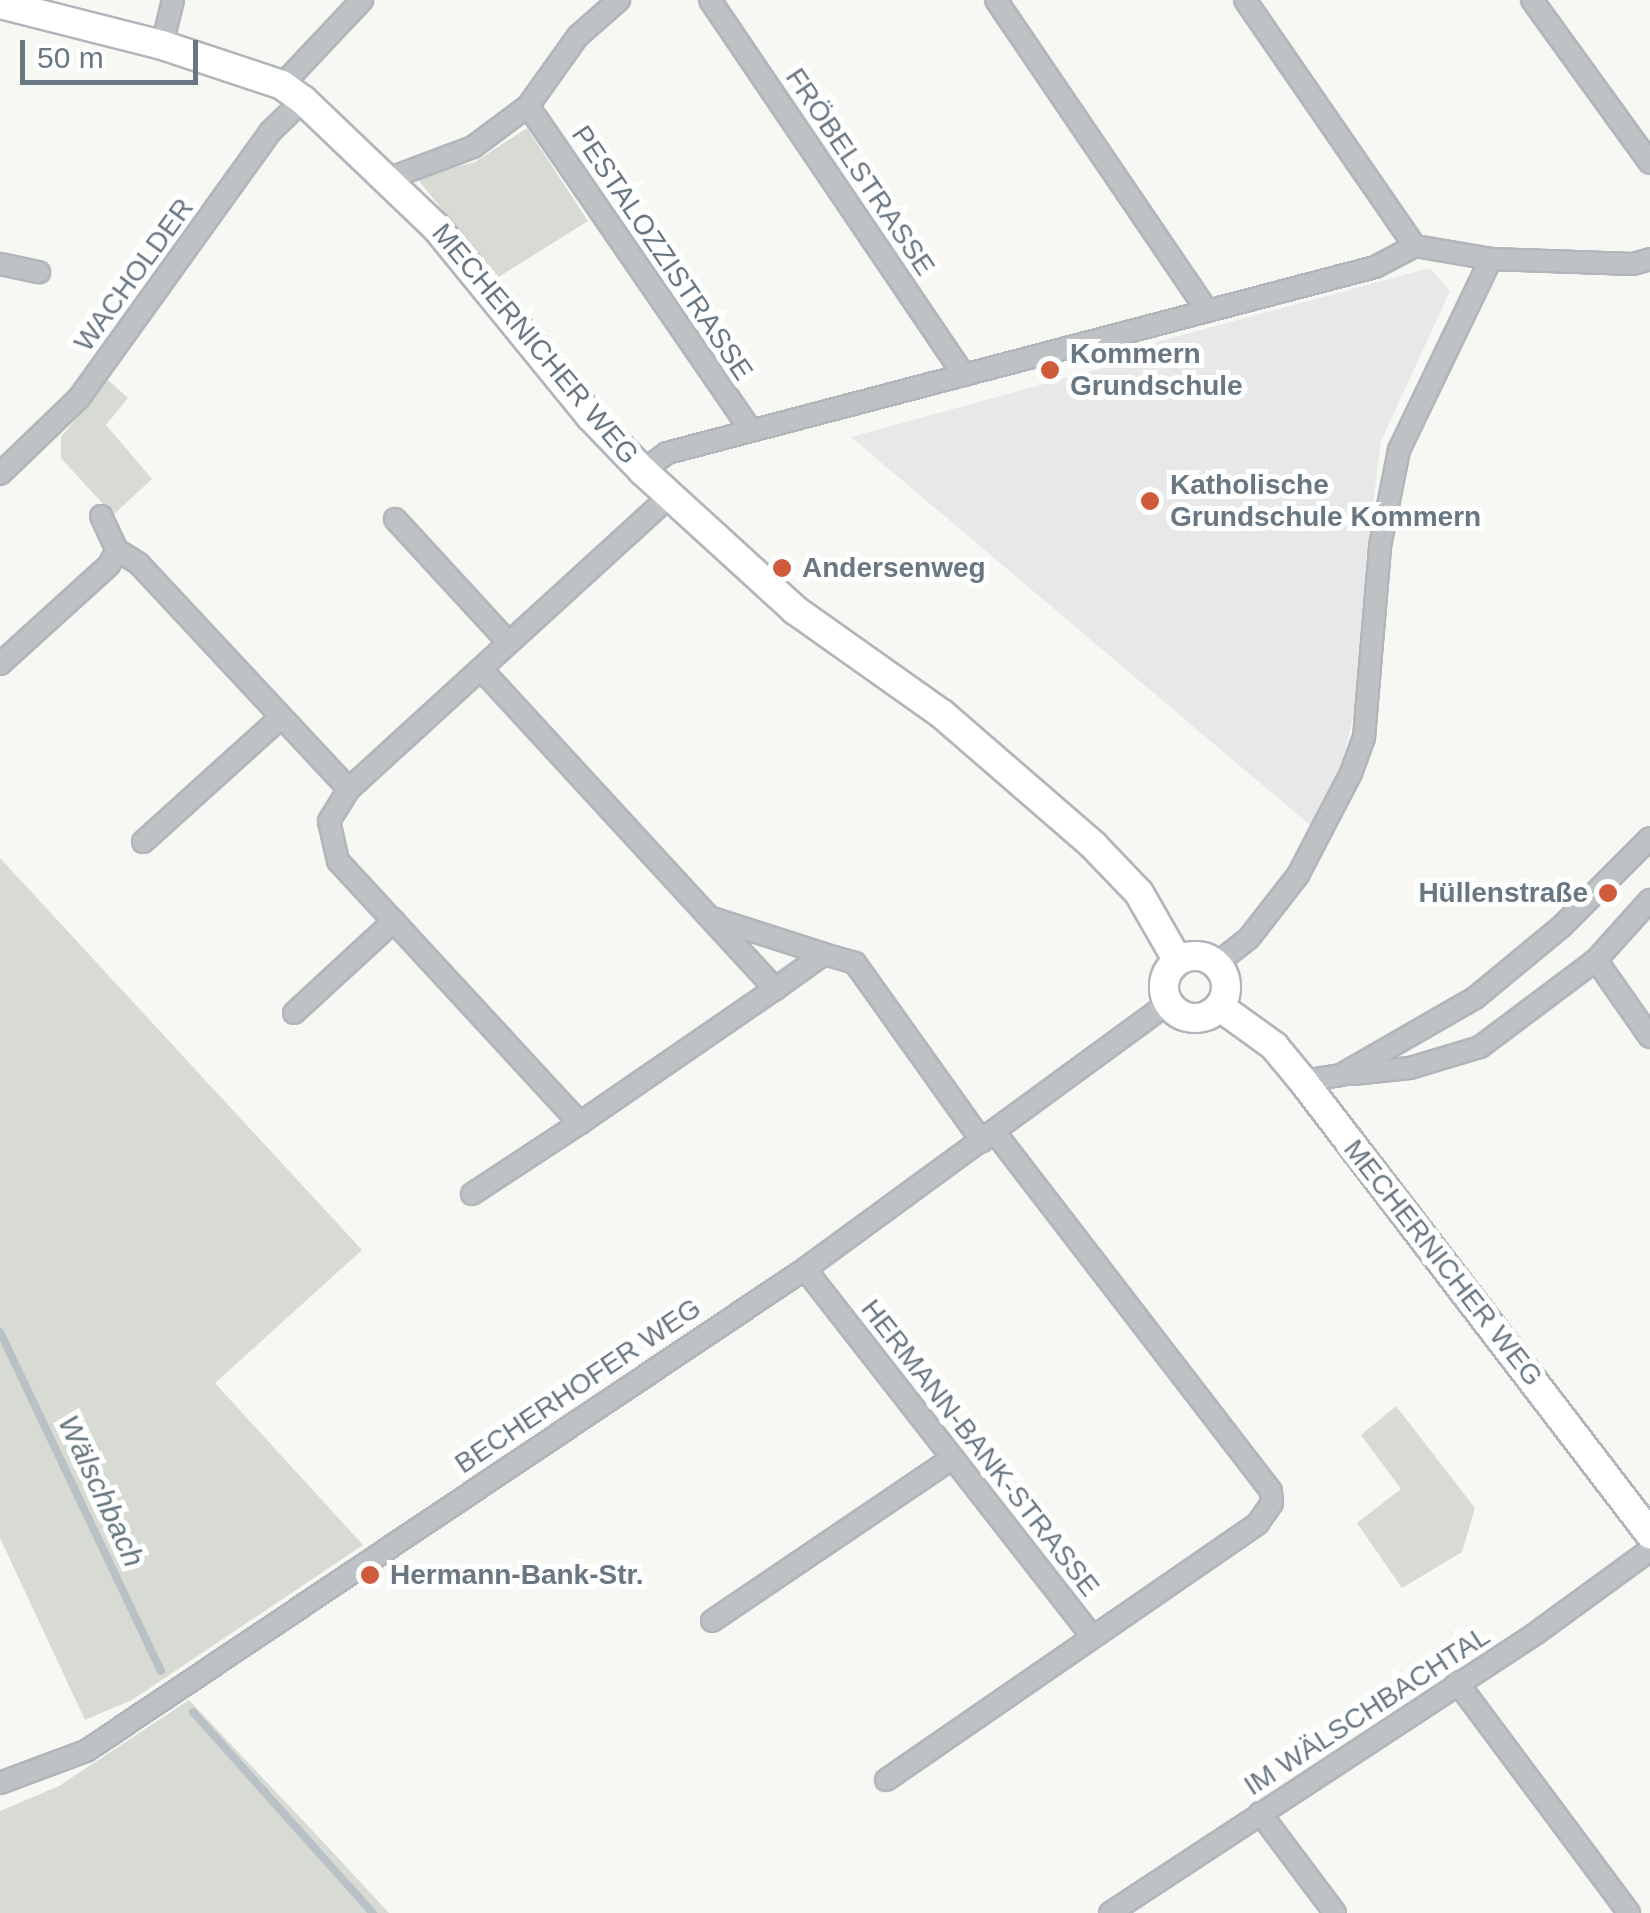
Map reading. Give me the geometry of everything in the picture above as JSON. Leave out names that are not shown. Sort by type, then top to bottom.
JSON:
[{"type":"street","points":[[162,45],[173,0]]},
{"type":"street","name":"WACHOLDER","points":[[0,474],[79,398],[270,132],[292,92],[362,0]]},
{"type":"street","points":[[390,178],[473,147],[528,106],[578,36],[619,0]]},
{"type":"street","name":"FRÖBELSTRASSE","points":[[710,0],[964,375]]},
{"type":"street","points":[[996,0],[1208,312]]},
{"type":"street","points":[[1245,0],[1415,246]]},
{"type":"street","points":[[1532,0],[1650,163]]},
{"type":"street","name":"MECHERNICHER WEG","points":[[0,4],[162,45],[292,92],[390,178],[644,471],[795,610],[942,714],[1093,845],[1139,893],[1178,961]]},
{"type":"street","name":"PESTALOZZISTRASSE","points":[[528,106],[751,431]]},
{"type":"street","points":[[644,471],[667,454],[1375,266],[1415,246],[1491,258],[1633,264],[1650,259]]},
{"type":"street","points":[[1216,964],[1249,938],[1298,875],[1350,773],[1366,719],[1380,546],[1395,466],[1491,258]]},
{"type":"street","points":[[0,264],[39,272]]},
{"type":"street","points":[[580,1124],[332,851],[329,821],[349,788],[671,495]]},
{"type":"street","points":[[101,516],[116,550],[140,564],[349,788]]},
{"type":"street","points":[[396,519],[507,641]]},
{"type":"street","points":[[0,664],[109,566],[116,550]]},
{"type":"street","points":[[481,669],[775,988]]},
{"type":"street","points":[[142,842],[280,718]]},
{"type":"street","points":[[1341,1075],[1475,998],[1562,926],[1650,838]]},
{"type":"street","points":[[1302,1080],[1410,1068],[1480,1046],[1596,960],[1650,900]]},
{"type":"street","points":[[708,917],[855,963],[988,1137]]},
{"type":"street","points":[[294,1013],[394,921]]},
{"type":"street","points":[[472,1194],[580,1124],[824,954]]},
{"type":"street","points":[[1202,957],[1216,964],[1226,980],[1220,1006],[1187,1018],[1168,1003],[1165,980],[1178,961],[1202,957]]},
{"type":"street","points":[[1596,960],[1650,1037]]},
{"type":"street","name":"BECHERHOFER WEG","points":[[0,1783],[86,1751],[805,1270],[1168,1003]]},
{"type":"street","name":"MECHERNICHER WEG","points":[[1220,1006],[1274,1046],[1302,1080],[1650,1534]]},
{"type":"street","name":"HERMANN-BANK-STRASSE","points":[[805,1270],[1092,1636],[1258,1523],[1269,1513],[1271,1492],[988,1137]]},
{"type":"street","points":[[712,1621],[953,1458]]},
{"type":"street","name":"IM WÄLSCHBACHTAL","points":[[1110,1913],[1650,1550]]},
{"type":"street","points":[[886,1780],[1092,1636]]},
{"type":"street","points":[[1457,1682],[1630,1913]]},
{"type":"street","points":[[1260,1813],[1335,1913]]},
{"type":"shaded area","points":[[527,128],[588,221],[497,278],[416,177],[475,162]]},
{"type":"shaded area","name":"Katholische Grundschule Kommern","points":[[1430,268],[1450,291],[1381,441],[1366,560],[1363,672],[1343,761],[1311,826],[851,437],[1125,362],[1123,351]]},
{"type":"shaded area","points":[[108,380],[128,398],[106,425],[152,479],[113,515],[61,458],[61,437]]},
{"type":"shaded area","points":[[0,858],[362,1250],[215,1383],[363,1545],[132,1700],[85,1720],[0,1538]]},
{"type":"shaded area","points":[[1396,1406],[1475,1508],[1462,1552],[1402,1588],[1357,1523],[1401,1489],[1361,1435]]},
{"type":"shaded area","points":[[189,1700],[389,1913],[0,1913],[0,1811],[59,1786]]},
{"type":"waterway","name":"Wälschbach","points":[[0,1332],[161,1671]]},
{"type":"waterway","name":"Wälschbach","points":[[193,1712],[373,1913]]},
{"type":"place","name":"Kommern Grundschule","points":[[1050,370]]},
{"type":"place","name":"Katholische Grundschule Kommern","points":[[1150,501]]},
{"type":"place","name":"Andersenweg","points":[[782,568]]},
{"type":"place","name":"Hüllenstraße","points":[[1608,893]]},
{"type":"place","name":"Hermann-Bank-Str.","points":[[370,1575]]}]
